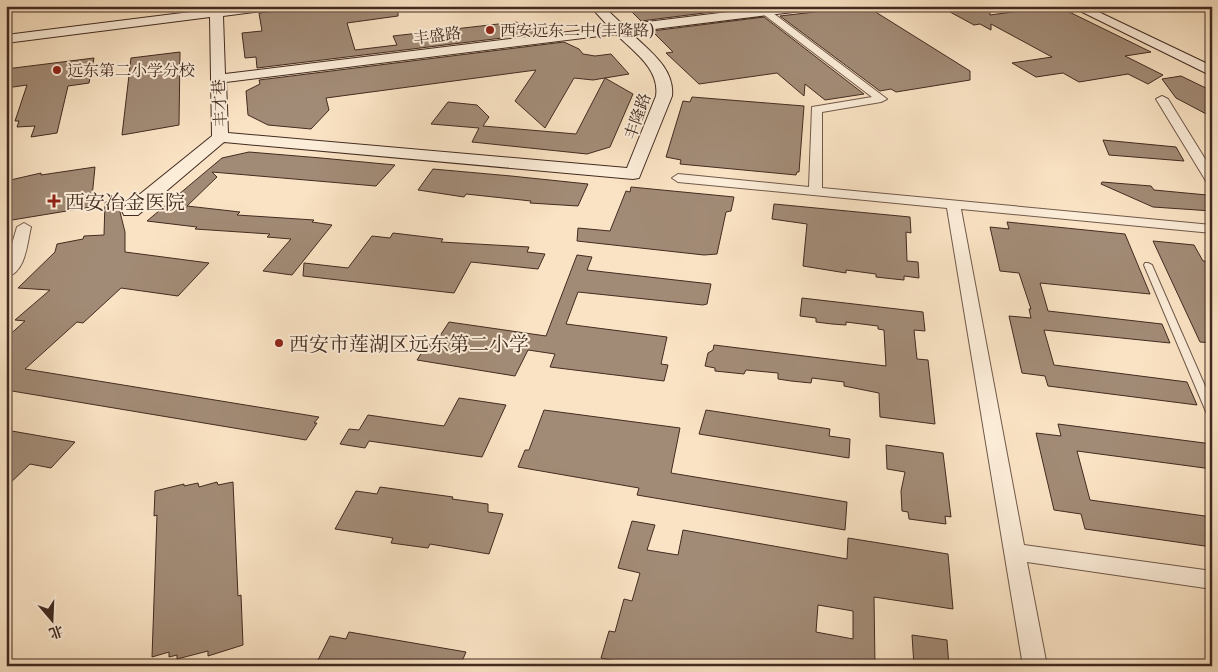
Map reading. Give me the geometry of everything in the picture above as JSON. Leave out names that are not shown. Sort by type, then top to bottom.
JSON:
[{"type":"street","points":[[6,40],[270,6]]},
{"type":"street","name":"丰隆路","points":[[220,137],[633,174],[664,96],[666,83],[663,74],[656,66],[596,6]]},
{"type":"street","name":"丰盛路","points":[[217,79],[810,6]]},
{"type":"street","points":[[1076,6],[1212,72]]},
{"type":"street","points":[[766,12],[881,99],[816,109],[815,191]]},
{"type":"street","name":"丰才巷","points":[[131,212],[220,137],[216,13]]},
{"type":"street","points":[[1162,99],[1212,181]]},
{"type":"street","points":[[678,178],[1212,229]]},
{"type":"street","points":[[952,204],[1035,666]]},
{"type":"street","points":[[6,273],[14,263],[24,227]]},
{"type":"street","points":[[1015,552],[1212,580]]},
{"type":"lane","points":[[1148,265],[1212,414]]},
{"type":"building","points":[[325,6],[398,6],[398,16],[347,23],[355,50],[397,45],[393,36],[516,22],[543,33],[257,68],[256,57],[245,58],[242,33],[262,31],[259,13]]},
{"type":"building","points":[[626,6],[760,6],[641,21]]},
{"type":"building","points":[[866,6],[970,71],[970,80],[896,92],[891,89],[880,91],[780,16]]},
{"type":"building","points":[[939,6],[990,6],[990,15],[1057,6],[1151,52],[1125,56],[1163,75],[1148,84],[1128,74],[1079,82],[1063,73],[1036,77],[1012,63],[1052,57],[991,24],[991,30],[980,24],[974,25]]},
{"type":"building","points":[[764,17],[864,94],[825,100],[805,84],[804,96],[777,73],[699,84],[666,53],[673,52],[652,31]]},
{"type":"building","points":[[564,42],[579,49],[583,54],[595,56],[611,54],[629,74],[593,80],[574,78],[545,128],[515,101],[536,70],[326,98],[329,110],[311,129],[268,125],[248,115],[246,91],[260,84],[259,80]]},
{"type":"building","points":[[180,52],[179,125],[122,135],[131,58]]},
{"type":"building","points":[[94,58],[89,83],[68,86],[57,133],[31,137],[35,126],[17,127],[19,121],[15,121],[27,85],[6,88],[6,69]]},
{"type":"building","points":[[1181,76],[1212,91],[1212,117],[1176,98],[1162,79]]},
{"type":"building","points":[[605,78],[633,94],[610,147],[587,154],[472,142],[479,128],[431,124],[448,102],[477,105],[489,117],[483,126],[576,134]]},
{"type":"building","points":[[692,97],[804,106],[799,172],[796,175],[680,164],[681,160],[666,157],[683,101],[690,102]]},
{"type":"building","points":[[1103,140],[1176,147],[1184,161],[1109,155]]},
{"type":"building","points":[[249,152],[395,165],[376,186],[212,172],[217,177],[187,206],[240,212],[237,215],[314,220],[312,222],[332,225],[292,275],[263,271],[291,239],[267,237],[270,234],[195,229],[197,227],[147,221],[222,158]]},
{"type":"building","name":"西安冶金医院","points":[[95,167],[91,207],[6,221],[6,181],[41,173],[41,175]]},
{"type":"building","points":[[433,169],[588,184],[578,206],[530,203],[531,201],[466,194],[464,197],[418,190]]},
{"type":"building","points":[[1102,182],[1151,186],[1154,190],[1207,195],[1212,202],[1212,211],[1153,207],[1101,184]]},
{"type":"building","points":[[631,187],[734,197],[731,211],[726,212],[717,254],[704,255],[577,241],[578,228],[610,231],[626,191],[630,192]]},
{"type":"building","points":[[122,199],[120,212],[125,232],[125,252],[209,263],[178,296],[121,288],[83,323],[77,322],[25,369],[319,417],[306,440],[6,390],[6,338],[25,321],[15,320],[50,290],[18,288],[55,252],[57,244],[83,239],[84,236],[104,235],[105,202]]},
{"type":"building","points":[[774,204],[910,217],[911,233],[906,232],[907,261],[918,262],[919,278],[904,276],[904,280],[894,279],[876,277],[876,274],[846,270],[846,273],[803,266],[807,224],[772,219]]},
{"type":"building","points":[[1007,222],[1125,234],[1150,294],[1040,283],[1048,311],[1162,324],[1170,343],[1044,330],[1054,365],[1187,382],[1197,405],[1048,386],[1045,376],[1022,373],[1009,316],[1031,318],[1029,309],[1031,309],[1019,273],[1000,271],[990,227],[1009,229]]},
{"type":"building","points":[[393,233],[443,239],[441,242],[529,247],[527,252],[545,254],[538,269],[471,262],[454,293],[303,276],[304,263],[348,268],[372,236],[390,238]]},
{"type":"building","points":[[1153,241],[1194,245],[1203,261],[1212,262],[1212,343],[1200,342]]},
{"type":"building","points":[[577,255],[592,257],[587,270],[711,284],[707,304],[703,305],[578,292],[566,324],[667,337],[661,364],[668,365],[664,381],[550,367],[555,354],[528,350],[515,376],[417,360],[427,344],[434,345],[449,322],[546,336]]},
{"type":"building","points":[[802,298],[923,312],[925,331],[914,330],[917,359],[928,360],[935,424],[880,417],[879,393],[844,386],[844,382],[812,378],[811,383],[791,381],[778,379],[778,373],[746,370],[744,374],[715,371],[715,368],[705,366],[708,353],[713,350],[714,345],[886,366],[884,330],[878,329],[878,326],[846,322],[846,325],[816,322],[816,318],[800,316]]},
{"type":"building","points":[[459,398],[506,405],[482,457],[369,441],[365,448],[340,444],[349,429],[359,430],[368,415],[444,426]]},
{"type":"building","points":[[544,410],[680,428],[671,473],[847,502],[845,530],[637,495],[639,488],[518,467],[525,450],[529,450]]},
{"type":"building","points":[[706,410],[830,429],[829,436],[850,439],[849,458],[699,434]]},
{"type":"building","points":[[1058,424],[1212,444],[1212,469],[1077,451],[1090,500],[1212,517],[1212,547],[1085,529],[1081,514],[1054,510],[1036,433],[1061,436]]},
{"type":"building","points":[[6,430],[75,442],[51,468],[30,464],[6,487]]},
{"type":"building","points":[[886,445],[943,453],[951,517],[945,516],[946,524],[909,519],[908,512],[902,511],[901,491],[905,472],[887,469]]},
{"type":"building","points":[[217,482],[218,485],[233,482],[238,596],[241,595],[243,645],[208,656],[208,651],[177,659],[177,655],[169,657],[169,652],[152,657],[157,515],[154,516],[155,491],[184,484],[184,486],[198,483],[199,487]]},
{"type":"building","points":[[380,487],[488,504],[488,512],[503,514],[489,554],[430,544],[428,548],[391,543],[393,538],[335,529],[356,491],[377,494]]},
{"type":"building","points":[[632,521],[655,525],[647,550],[678,555],[683,530],[847,559],[848,538],[948,554],[953,609],[874,597],[875,666],[641,666],[601,658],[609,631],[615,632],[624,599],[632,601],[640,573],[618,568]],"holes":[[[818,605],[853,611],[853,639],[816,632]]]},
{"type":"building","points":[[349,632],[466,652],[460,666],[315,666],[330,636],[346,639]]},
{"type":"building","points":[[912,635],[947,640],[949,666],[914,666]]},
{"type":"place","name":"西安远东二中(丰隆路)","points":[[490,30]]},
{"type":"place","name":"远东第二小学分校","points":[[57,70]]},
{"type":"place","name":"西安冶金医院","points":[[54,201]]},
{"type":"place","name":"西安市莲湖区远东第二小学","points":[[279,343]]}]
